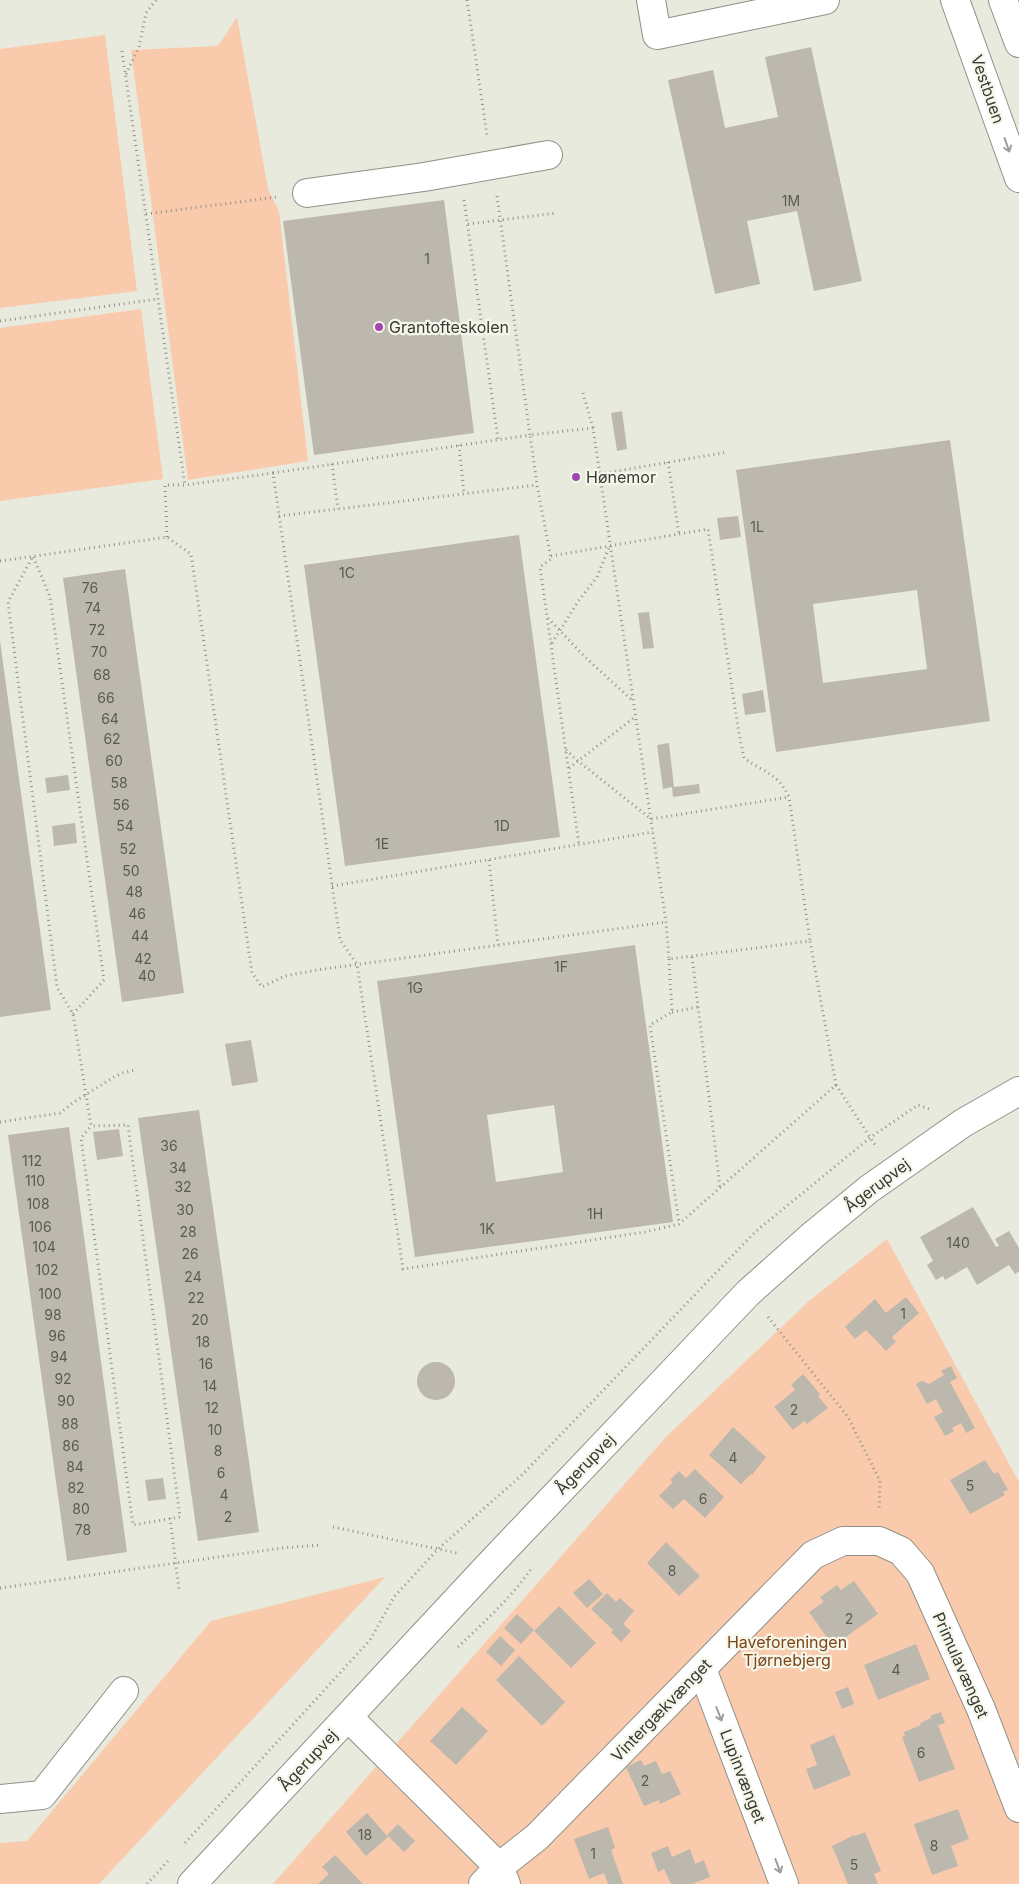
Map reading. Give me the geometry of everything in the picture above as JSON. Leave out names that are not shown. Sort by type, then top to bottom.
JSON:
[{"type":"street","points":[[651,0],[657,35],[825,0]]},
{"type":"street","name":"Vestbuen","points":[[955,0],[1019,178]]},
{"type":"street","points":[[1003,0],[1019,43]]},
{"type":"street","points":[[307,193],[424,177],[548,155]]},
{"type":"street","name":"Ågerupvej","points":[[192,1884],[493,1561],[748,1293],[812,1235],[869,1189],[966,1122],[1019,1091]]},
{"type":"street","name":"Vintergækvænget","points":[[348,1718],[496,1878],[813,1555],[843,1541],[879,1541]]},
{"type":"street","name":"Primulavænget","points":[[879,1541],[901,1551],[920,1573],[981,1709],[1019,1808]]},
{"type":"street","name":"Lupinvænget","points":[[702,1669],[784,1884]]},
{"type":"street","points":[[0,1799],[42,1795],[124,1692]]},
{"type":"path","points":[[126,75],[139,47],[146,13],[156,0]]},
{"type":"path","points":[[467,0],[537,486],[551,556],[551,559],[540,567],[579,845]]},
{"type":"path","points":[[122,51],[185,485]]},
{"type":"path","points":[[463,191],[498,440]]},
{"type":"path","points":[[146,214],[307,193]]},
{"type":"path","points":[[468,224],[557,213]]},
{"type":"path","points":[[0,321],[158,300]]},
{"type":"path","points":[[583,393],[594,428],[666,922],[672,1012]]},
{"type":"path","points":[[166,537],[166,485],[185,485],[530,435],[594,428]]},
{"type":"path","points":[[459,445],[464,494]]},
{"type":"path","points":[[600,474],[728,452]]},
{"type":"path","points":[[668,462],[679,534]]},
{"type":"path","points":[[332,464],[338,510]]},
{"type":"path","points":[[273,473],[340,940],[357,964],[403,1269],[645,1232],[679,1224],[836,1085]]},
{"type":"path","points":[[279,516],[537,486]]},
{"type":"path","points":[[551,556],[708,529],[744,758],[770,773],[782,783],[789,797],[810,941],[836,1085],[892,1173]]},
{"type":"path","points":[[0,561],[166,537],[191,554],[252,973],[262,987],[286,976],[357,964],[666,922]]},
{"type":"path","points":[[551,644],[597,577],[610,545]]},
{"type":"path","points":[[33,556],[8,602],[57,987],[73,1014],[91,1126]]},
{"type":"path","points":[[33,556],[50,597],[104,980],[73,1014]]},
{"type":"path","points":[[547,618],[634,701]]},
{"type":"path","points":[[568,768],[636,717]]},
{"type":"path","points":[[566,750],[651,819],[789,797]]},
{"type":"path","points":[[332,886],[653,832]]},
{"type":"path","points":[[489,860],[498,945]]},
{"type":"path","points":[[669,959],[810,941]]},
{"type":"path","points":[[692,956],[720,1188]]},
{"type":"path","points":[[679,1224],[650,1025],[672,1012],[698,1008]]},
{"type":"path","points":[[0,1122],[60,1113],[122,1072],[135,1070]]},
{"type":"path","points":[[128,1125],[180,1517],[170,1518],[133,1525],[81,1138],[91,1126],[128,1125]]},
{"type":"path","points":[[748,1293],[848,1417],[880,1481],[879,1541]]},
{"type":"path","points":[[170,1518],[179,1589]]},
{"type":"path","points":[[333,1527],[493,1561]]},
{"type":"path","points":[[0,1588],[282,1548],[321,1545]]},
{"type":"green space","points":[[237,17],[268,189],[279,211],[308,461],[188,480],[131,50],[218,46]]},
{"type":"green space","points":[[105,35],[137,291],[0,308],[0,49]]},
{"type":"green space","points":[[141,309],[163,479],[0,501],[0,328]]},
{"type":"green space","name":"Haveforeningen Tjørnebjerg","points":[[887,1239],[1019,1482],[1019,1884],[273,1884],[666,1437],[809,1301]]},
{"type":"green space","points":[[385,1577],[99,1884],[0,1884],[0,1843],[27,1841],[211,1621]]},
{"type":"building","points":[[811,47],[862,281],[814,291],[797,211],[747,221],[760,284],[715,294],[668,80],[713,70],[725,128],[778,117],[765,57]]},
{"type":"building","name":"Grantofteskolen","points":[[444,200],[474,433],[314,455],[283,221]]},
{"type":"building","points":[[622,411],[627,449],[617,451],[611,413]]},
{"type":"building","points":[[950,440],[990,721],[776,752],[736,470]],"holes":[[[917,590],[927,669],[823,683],[813,604]]]},
{"type":"building","points":[[738,516],[741,537],[720,540],[717,518]]},
{"type":"building","points":[[519,535],[560,837],[345,866],[304,565]]},
{"type":"building","points":[[125,569],[184,993],[122,1002],[63,578]]},
{"type":"building","points":[[649,612],[654,648],[643,649],[638,613]]},
{"type":"building","points":[[0,641],[51,1010],[0,1017]]},
{"type":"building","points":[[763,690],[766,712],[745,715],[742,694]]},
{"type":"building","points":[[669,743],[674,787],[699,784],[700,793],[673,797],[672,787],[663,789],[657,745]]},
{"type":"building","points":[[68,775],[70,790],[47,793],[45,778]]},
{"type":"building","points":[[75,823],[77,843],[54,846],[52,826]]},
{"type":"building","points":[[635,945],[673,1222],[415,1257],[377,981]],"holes":[[[554,1105],[563,1172],[496,1182],[487,1115]]]},
{"type":"building","points":[[251,1040],[258,1082],[232,1086],[225,1044]]},
{"type":"building","points":[[199,1110],[259,1532],[198,1541],[138,1118]]},
{"type":"building","points":[[69,1127],[127,1552],[67,1561],[8,1135]]},
{"type":"building","points":[[119,1129],[123,1156],[97,1160],[93,1132]]},
{"type":"building","points":[[973,1207],[996,1247],[999,1246],[995,1239],[1009,1231],[1019,1248],[1019,1271],[1015,1274],[1009,1265],[977,1285],[967,1267],[945,1280],[943,1276],[936,1280],[927,1265],[933,1261],[920,1237]]},
{"type":"building","points":[[906,1297],[919,1313],[892,1337],[896,1342],[886,1351],[866,1330],[855,1339],[845,1327],[875,1299],[886,1313]]},
{"type":"building","points":[[436,1362],[449,1368],[455,1381],[449,1394],[436,1400],[423,1394],[417,1381],[423,1368]]},
{"type":"building","points":[[951,1366],[957,1378],[950,1382],[975,1428],[966,1433],[961,1423],[952,1428],[954,1431],[945,1436],[934,1417],[943,1412],[936,1399],[927,1404],[916,1384],[922,1381],[929,1384],[944,1375],[941,1371]]},
{"type":"building","points":[[803,1374],[820,1394],[818,1396],[828,1408],[807,1424],[804,1421],[793,1430],[774,1407],[795,1390],[791,1385]]},
{"type":"building","points":[[733,1427],[766,1457],[752,1475],[741,1484],[709,1455]]},
{"type":"building","points":[[985,1460],[994,1474],[998,1472],[1008,1490],[1003,1492],[1005,1495],[970,1514],[950,1480]]},
{"type":"building","points":[[695,1469],[724,1497],[705,1518],[684,1499],[673,1509],[659,1496],[673,1482],[670,1480],[679,1471],[686,1478]]},
{"type":"building","points":[[163,1478],[166,1499],[148,1501],[145,1480]]},
{"type":"building","points":[[666,1542],[700,1576],[679,1596],[647,1563]]},
{"type":"building","points":[[589,1579],[603,1594],[587,1608],[573,1593]]},
{"type":"building","points":[[854,1581],[878,1614],[833,1646],[809,1612],[824,1602],[820,1597],[837,1585],[841,1590]]},
{"type":"building","points":[[607,1593],[616,1602],[620,1598],[634,1611],[623,1624],[631,1631],[621,1642],[611,1632],[613,1630],[591,1609]]},
{"type":"building","points":[[559,1606],[596,1643],[571,1668],[534,1631]]},
{"type":"building","points":[[517,1614],[534,1630],[521,1644],[504,1628]]},
{"type":"building","points":[[500,1636],[515,1650],[501,1666],[486,1652]]},
{"type":"building","points":[[916,1644],[930,1679],[878,1700],[864,1665]]},
{"type":"building","points":[[519,1656],[565,1702],[542,1726],[496,1680]]},
{"type":"building","points":[[848,1687],[854,1704],[842,1709],[835,1692]]},
{"type":"building","points":[[462,1707],[488,1731],[456,1765],[430,1741]]},
{"type":"building","points":[[941,1712],[945,1723],[938,1725],[955,1769],[919,1782],[902,1737],[905,1736],[904,1732],[921,1725],[920,1723],[931,1718],[930,1716]]},
{"type":"building","points":[[834,1735],[851,1775],[814,1790],[806,1769],[817,1765],[810,1745]]},
{"type":"building","points":[[641,1760],[644,1766],[656,1761],[662,1774],[670,1771],[681,1794],[660,1804],[659,1800],[644,1806],[626,1767]]},
{"type":"building","points":[[958,1809],[969,1839],[951,1846],[958,1866],[932,1875],[914,1824]]},
{"type":"building","points":[[367,1813],[388,1837],[366,1856],[346,1832]]},
{"type":"building","points":[[398,1824],[415,1841],[404,1852],[387,1835]]},
{"type":"building","points":[[608,1827],[615,1848],[611,1850],[623,1884],[608,1884],[604,1873],[589,1879],[574,1839]]},
{"type":"building","points":[[865,1832],[881,1871],[874,1874],[878,1884],[848,1884],[832,1846],[854,1835]]},
{"type":"building","points":[[668,1846],[672,1857],[690,1849],[695,1864],[704,1860],[710,1877],[692,1884],[671,1884],[664,1869],[658,1872],[651,1853]]},
{"type":"building","points":[[335,1855],[363,1884],[318,1884],[329,1874],[322,1867]]},
{"type":"place","name":"Grantofteskolen","points":[[379,327]]},
{"type":"place","name":"Hønemor","points":[[576,477]]}]
